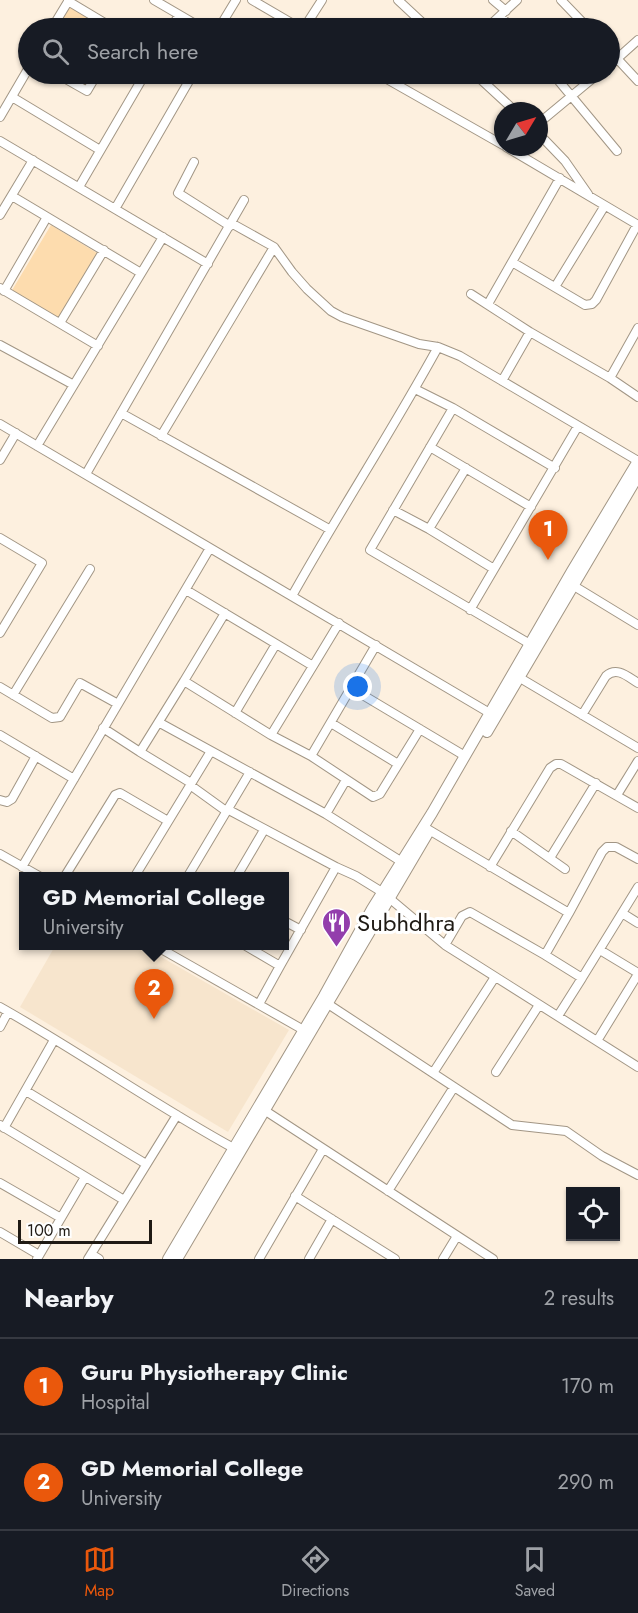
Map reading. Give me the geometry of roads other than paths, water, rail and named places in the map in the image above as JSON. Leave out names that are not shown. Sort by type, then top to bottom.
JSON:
[{"type":"street","points":[[154,0],[184,18]]},
{"type":"street","points":[[225,18],[236,0]]},
{"type":"street","points":[[252,0],[284,18]]},
{"type":"street","points":[[309,18],[322,0]]},
{"type":"street","points":[[398,0],[417,18]]},
{"type":"street","points":[[493,0],[506,18]]},
{"type":"street","points":[[498,18],[517,0]]},
{"type":"street","points":[[561,0],[578,18]]},
{"type":"street","points":[[58,18],[68,1],[96,18]]},
{"type":"street","points":[[620,56],[638,40]]},
{"type":"street","points":[[620,62],[638,81]]},
{"type":"street","points":[[1,113],[19,84]]},
{"type":"street","points":[[75,84],[87,91],[91,84]]},
{"type":"street","points":[[79,188],[139,84]]},
{"type":"street","points":[[116,209],[188,84]]},
{"type":"street","points":[[396,84],[494,140]]},
{"type":"street","points":[[486,84],[505,102]]},
{"type":"street","points":[[562,84],[617,151]]},
{"type":"street","points":[[548,115],[585,84]]},
{"type":"street","points":[[12,97],[100,150]]},
{"type":"street","points":[[0,141],[208,264]]},
{"type":"street","points":[[548,143],[565,161],[589,196]]},
{"type":"street","points":[[512,262],[585,305],[592,304],[637,225],[522,156]]},
{"type":"street","points":[[0,215],[33,160]]},
{"type":"street","points":[[194,162],[178,193],[274,248],[292,272],[331,311],[419,344],[438,347],[460,356],[638,461],[530,644],[516,675]]},
{"type":"street","points":[[488,304],[560,178]]},
{"type":"street","points":[[12,196],[141,273]]},
{"type":"street","points":[[86,474],[244,200]]},
{"type":"street","points":[[555,287],[604,207]]},
{"type":"street","points":[[47,217],[2,290],[98,346]]},
{"type":"street","points":[[37,446],[72,384],[98,346],[163,237]]},
{"type":"street","points":[[161,436],[274,248]]},
{"type":"street","points":[[60,323],[104,250]]},
{"type":"street","points":[[471,294],[638,397]]},
{"type":"street","points":[[610,378],[638,328]]},
{"type":"street","points":[[502,381],[530,332]]},
{"type":"street","points":[[0,345],[72,384]]},
{"type":"street","points":[[292,596],[329,529],[415,389],[438,347]]},
{"type":"street","points":[[415,389],[453,408],[555,468]]},
{"type":"street","points":[[453,408],[370,550],[530,644]]},
{"type":"street","points":[[121,413],[329,529]]},
{"type":"street","points":[[0,424],[493,714]]},
{"type":"street","points":[[470,610],[578,426]]},
{"type":"street","points":[[0,460],[16,433]]},
{"type":"street","points":[[430,447],[531,507]]},
{"type":"street","points":[[429,529],[466,468]]},
{"type":"street","points":[[168,1259],[262,1109],[516,675],[574,586],[638,476]]},
{"type":"street","points":[[393,510],[494,569]]},
{"type":"street","points":[[0,538],[42,563],[0,633]]},
{"type":"street","points":[[22,867],[210,548]]},
{"type":"street","points":[[13,695],[90,568]]},
{"type":"street","points":[[574,586],[637,623]]},
{"type":"street","points":[[186,590],[314,666]]},
{"type":"street","points":[[140,752],[160,723],[225,613]]},
{"type":"street","points":[[272,735],[339,623]]},
{"type":"street","points":[[234,713],[276,644]]},
{"type":"street","points":[[311,756],[375,645]]},
{"type":"street","points":[[582,715],[606,676],[611,672],[618,671],[638,683]]},
{"type":"street","points":[[516,675],[638,748]]},
{"type":"street","points":[[184,681],[234,713],[311,756],[372,797],[376,797],[420,729]]},
{"type":"street","points":[[0,687],[56,719],[60,717],[80,683],[118,704]]},
{"type":"street","points":[[351,688],[465,756]]},
{"type":"street","points":[[307,1032],[328,1004],[402,862],[427,829],[465,756],[493,714]]},
{"type":"street","points":[[160,723],[327,814],[402,862]]},
{"type":"street","points":[[331,723],[398,764]]},
{"type":"street","points":[[103,728],[191,784],[226,810],[356,876],[386,896],[445,945],[638,1067]]},
{"type":"street","points":[[0,735],[74,779]]},
{"type":"street","points":[[137,872],[211,751]]},
{"type":"street","points":[[0,800],[7,802],[12,799],[36,756]]},
{"type":"street","points":[[617,795],[638,761]]},
{"type":"street","points":[[490,867],[550,768],[556,764],[561,764],[638,808]]},
{"type":"street","points":[[190,872],[250,772]]},
{"type":"street","points":[[327,814],[345,780]]},
{"type":"street","points":[[550,858],[596,783]]},
{"type":"street","points":[[67,872],[115,795],[120,793],[168,821]]},
{"type":"street","points":[[427,829],[569,913]]},
{"type":"street","points":[[239,872],[264,830]]},
{"type":"street","points":[[511,831],[565,869]]},
{"type":"street","points":[[544,955],[602,852],[607,847],[616,847],[638,859]]},
{"type":"street","points":[[0,854],[31,872]]},
{"type":"street","points":[[259,1004],[336,867]]},
{"type":"street","points":[[558,1016],[638,887]]},
{"type":"street","points":[[445,945],[462,916],[470,912],[582,978]]},
{"type":"street","points":[[622,913],[638,923]]},
{"type":"street","points":[[289,923],[301,930]]},
{"type":"street","points":[[165,950],[307,1032]]},
{"type":"street","points":[[254,950],[280,966]]},
{"type":"street","points":[[597,1041],[638,974],[600,950]]},
{"type":"street","points":[[434,1073],[495,977]]},
{"type":"street","points":[[328,1004],[512,1125],[566,1131],[602,1156],[638,1175]]},
{"type":"street","points":[[496,1072],[539,1005]]},
{"type":"street","points":[[0,1007],[237,1150]]},
{"type":"street","points":[[0,1027],[9,1012]]},
{"type":"street","points":[[54,1040],[26,1091],[2,1126],[124,1200]]},
{"type":"street","points":[[388,1191],[454,1086]]},
{"type":"street","points":[[26,1091],[146,1164]]},
{"type":"street","points":[[262,1109],[493,1259]]},
{"type":"street","points":[[93,1257],[124,1200],[177,1115]]},
{"type":"street","points":[[259,1259],[323,1149]]},
{"type":"street","points":[[177,1259],[237,1150]]},
{"type":"street","points":[[0,1232],[38,1257],[85,1177]]},
{"type":"street","points":[[0,1183],[61,1218]]},
{"type":"street","points":[[295,1196],[394,1259]]},
{"type":"street","points":[[309,1259],[332,1219]]},
{"type":"street","points":[[443,1259],[457,1236]]},
{"type":"place","name":"Guru Physiotherapy Clinic","points":[[548,560]]},
{"type":"place","name":"Subhdhra","points":[[336,948]]},
{"type":"place","name":"GD Memorial College","points":[[154,1019]]}]
